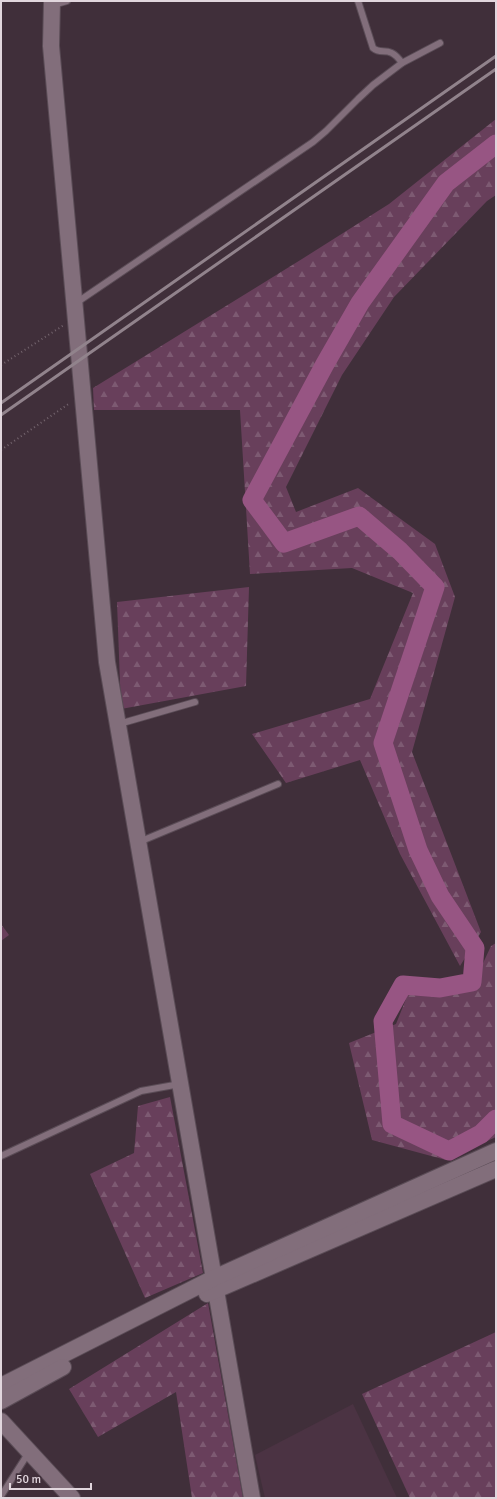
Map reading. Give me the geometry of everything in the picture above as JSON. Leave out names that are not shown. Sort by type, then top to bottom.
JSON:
[{"type":"street","points":[[57,2],[51,46],[106,662],[252,1498]]},
{"type":"street","points":[[1,1386],[214,1284],[361,1219],[496,1151]]},
{"type":"street","points":[[361,1219],[496,1170]]},
{"type":"street","points":[[1,1401],[214,1284]]},
{"type":"street","points":[[1,1422],[72,1498]]},
{"type":"lane","points":[[358,1],[373,48],[376,50],[393,53],[402,63]]},
{"type":"lane","points":[[75,311],[313,142],[358,99],[402,63],[440,42]]},
{"type":"lane","points":[[117,724],[195,702]]},
{"type":"lane","points":[[138,843],[278,784]]},
{"type":"lane","points":[[1,1156],[141,1091],[180,1084]]},
{"type":"lane","points":[[1,1496],[29,1452]]},
{"type":"path","points":[[1,365],[75,311]]},
{"type":"path","points":[[1,450],[82,394]]},
{"type":"shaded area","points":[[353,1404],[397,1498],[265,1498],[255,1455]]},
{"type":"green space","points":[[496,119],[496,195],[487,201],[394,297],[342,375],[286,487],[296,512],[358,488],[435,544],[455,597],[412,752],[481,932],[460,966],[400,854],[360,760],[286,783],[252,734],[370,699],[413,593],[352,568],[250,574],[240,410],[94,410],[93,388],[389,204]]},
{"type":"green space","points":[[249,587],[246,686],[121,709],[117,602]]},
{"type":"green space","points":[[1,924],[9,935],[1,941]]},
{"type":"green space","points":[[496,943],[496,1137],[446,1160],[372,1140],[349,1043],[396,1024],[408,994],[438,993],[471,989],[491,946]]},
{"type":"green space","points":[[170,1097],[203,1273],[145,1298],[90,1174],[134,1153],[138,1106]]},
{"type":"green space","points":[[208,1303],[243,1498],[192,1498],[176,1392],[98,1437],[69,1389]]},
{"type":"green space","points":[[496,1332],[496,1498],[410,1498],[362,1394]]},
{"type":"waterway","points":[[496,144],[446,183],[360,303],[325,364],[252,500],[284,543],[359,516],[400,551],[435,587],[383,743],[418,850],[440,896],[475,948],[472,982],[440,988],[403,985],[383,1021],[392,1124],[449,1151],[481,1134],[496,1119]]},
{"type":"railway","points":[[1,403],[496,56]]},
{"type":"railway","points":[[1,415],[496,69]]}]
